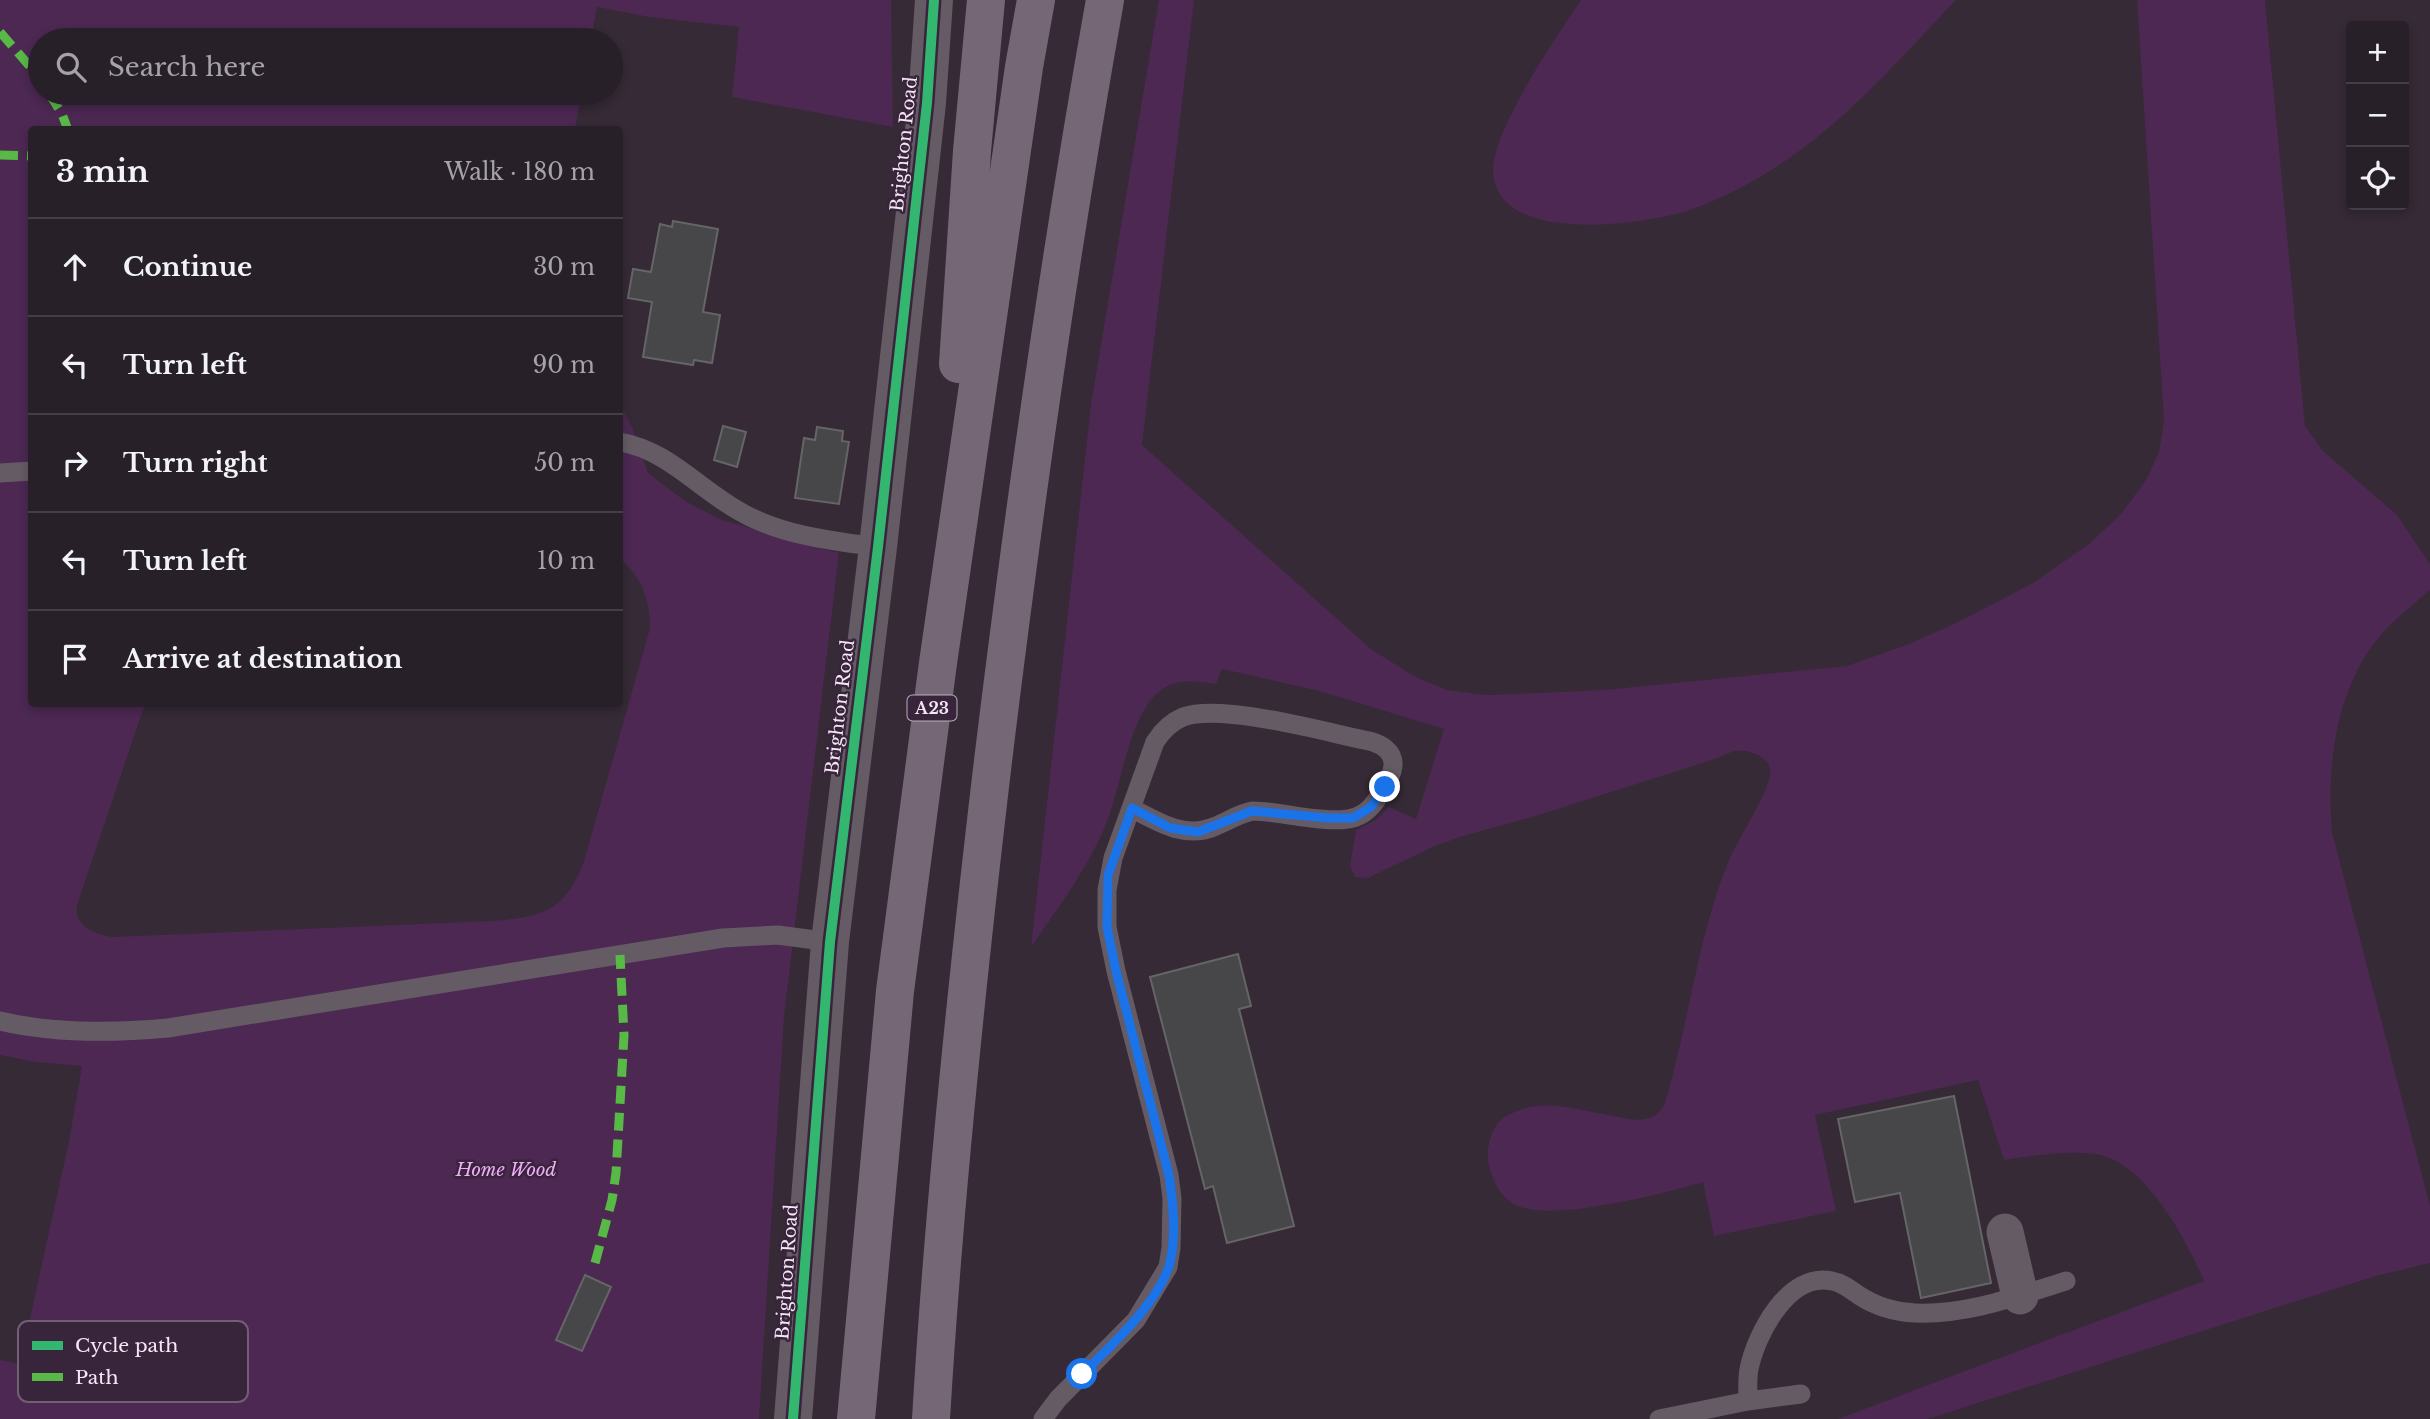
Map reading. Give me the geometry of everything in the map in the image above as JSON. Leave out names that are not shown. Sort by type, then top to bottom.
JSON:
[{"type":"highway","points":[[938,663],[972,151],[986,0]]},
{"type":"highway","name":"A23","points":[[856,1419],[895,991],[938,663],[1036,0]]},
{"type":"highway","points":[[932,1419],[965,994],[1016,569],[1081,133],[1105,0]]},
{"type":"street","name":"Brighton Road","points":[[793,1419],[830,942],[878,547],[927,103],[934,0]]},
{"type":"street","points":[[2005,1232],[2020,1296]]},
{"type":"lane","points":[[623,443],[645,449],[668,461],[751,518],[811,537],[878,547]]},
{"type":"lane","points":[[0,473],[28,471]]},
{"type":"lane","points":[[1043,1419],[1066,1391],[1136,1320],[1168,1267],[1172,1198],[1169,1175],[1107,927],[1108,875],[1152,751],[1161,733],[1174,722],[1193,715],[1233,714],[1369,741],[1384,747],[1392,757],[1392,769],[1379,797],[1366,812],[1353,818],[1252,811],[1206,830],[1190,832],[1170,828],[1132,808]]},
{"type":"lane","points":[[0,1021],[92,1031],[168,1028],[723,938],[778,935],[830,942]]},
{"type":"lane","points":[[1748,1401],[1749,1368],[1762,1334],[1782,1301],[1803,1283],[1817,1279],[1832,1281],[1844,1285],[1879,1306],[1896,1312],[1918,1313],[1968,1308],[2020,1296],[2066,1281]]},
{"type":"lane","points":[[1659,1419],[1748,1401],[1801,1394]]},
{"type":"green space","name":"Home Wood","points":[[0,0],[891,0],[893,127],[732,97],[739,27],[649,17],[597,7],[593,28],[28,28],[28,105],[579,105],[576,126],[28,126],[28,707],[144,707],[77,905],[79,918],[87,928],[112,937],[492,921],[539,913],[560,901],[577,878],[584,861],[650,628],[643,590],[623,562],[623,409],[648,473],[685,501],[722,520],[839,553],[784,1017],[759,1419],[0,1419],[0,1360],[18,1364],[18,1402],[248,1402],[248,1321],[29,1321],[69,1141],[82,1066],[36,1062],[0,1055]]},
{"type":"green space","points":[[1159,0],[1194,0],[1142,445],[1371,649],[1412,675],[1446,690],[1487,695],[1604,690],[1847,666],[1909,644],[1958,622],[2033,583],[2089,544],[2121,514],[2146,480],[2159,452],[2164,420],[2137,0],[2265,0],[2305,426],[2323,451],[2397,515],[2430,564],[2430,590],[2395,620],[2380,637],[2366,655],[2346,696],[2335,741],[2331,810],[2332,832],[2430,1206],[2430,1263],[2372,1277],[1928,1419],[1838,1419],[2204,1281],[2162,1204],[2131,1171],[2113,1160],[2095,1154],[2072,1153],[2004,1160],[1978,1080],[1815,1115],[1836,1211],[1714,1236],[1703,1182],[1664,1193],[1587,1208],[1541,1211],[1518,1206],[1508,1200],[1494,1181],[1488,1155],[1494,1130],[1504,1117],[1530,1107],[1554,1106],[1641,1120],[1655,1115],[1665,1103],[1718,890],[1729,860],[1761,800],[1770,777],[1770,769],[1765,760],[1751,752],[1733,752],[1539,815],[1460,837],[1368,878],[1355,877],[1350,865],[1356,830],[1376,820],[1389,807],[1416,819],[1444,729],[1319,691],[1222,669],[1216,684],[1180,682],[1166,687],[1149,702],[1133,734],[1099,840],[1072,887],[1031,947],[1091,404]]},
{"type":"green space","points":[[1581,0],[1956,0],[1843,116],[1818,137],[1756,180],[1684,212],[1636,222],[1574,224],[1544,220],[1519,211],[1501,196],[1493,173],[1495,155],[1513,110],[1542,59]]},
{"type":"building","points":[[673,221],[718,229],[703,312],[720,315],[712,363],[694,360],[693,365],[643,357],[652,302],[628,298],[633,269],[651,272],[660,224],[672,227]]},
{"type":"building","points":[[723,426],[746,432],[737,467],[714,460]]},
{"type":"building","points":[[817,427],[843,431],[842,441],[849,442],[839,504],[795,498],[804,438],[815,440]]},
{"type":"building","points":[[1238,954],[1251,1006],[1239,1009],[1294,1226],[1227,1243],[1213,1186],[1205,1189],[1150,977]]},
{"type":"building","points":[[1954,1096],[1991,1283],[1921,1298],[1900,1193],[1855,1202],[1838,1119]]},
{"type":"building","points":[[585,1275],[611,1287],[582,1351],[556,1340]]},
{"type":"marked path","points":[[0,32],[28,64]]},
{"type":"marked path","points":[[56,105],[66,126]]},
{"type":"marked path","points":[[0,155],[28,156]]},
{"type":"marked path","points":[[595,1263],[612,1200],[616,1173],[624,1035],[620,955]]},
{"type":"cycle path","points":[[793,1419],[830,942],[878,547],[927,103],[934,0]]},
{"type":"route","points":[[1082,1374],[1136,1320],[1168,1267],[1171,1248],[1172,1198],[1169,1175],[1107,927],[1108,875],[1132,808],[1170,828],[1198,832],[1252,811],[1353,818],[1366,812],[1385,787]]}]
